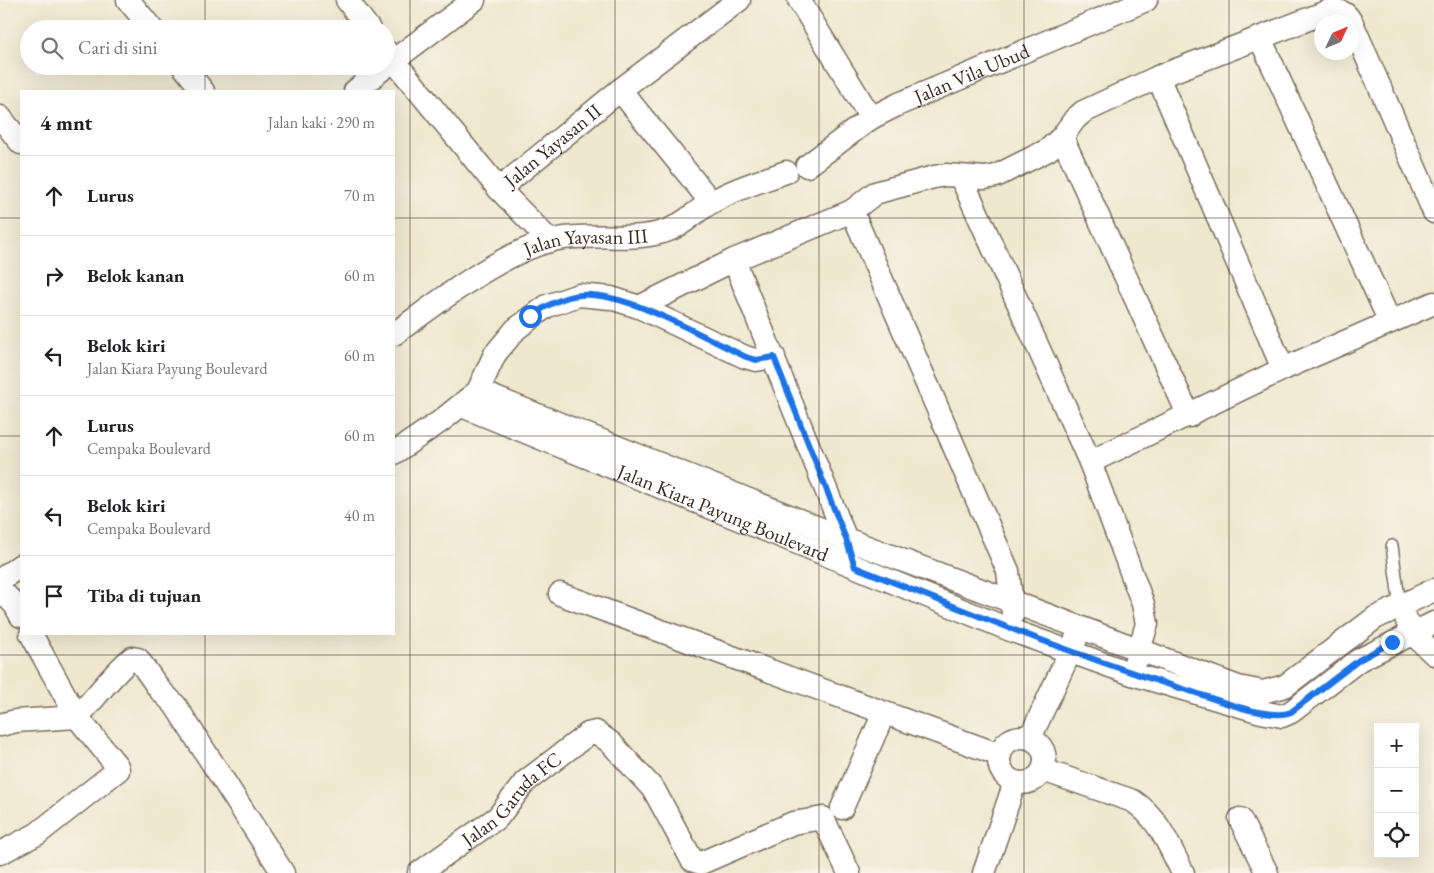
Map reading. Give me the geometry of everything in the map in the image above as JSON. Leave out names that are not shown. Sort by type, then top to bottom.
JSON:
[{"type":"street","points":[[128,0],[145,20]]},
{"type":"street","points":[[347,0],[362,20]]},
{"type":"street","points":[[395,56],[474,0]]},
{"type":"street","name":"Jalan Yayasan II","points":[[395,69],[499,189],[620,90],[739,0]]},
{"type":"street","points":[[799,0],[870,118]]},
{"type":"street","name":"Jalan Vila Ubud","points":[[796,169],[870,118],[1146,0]]},
{"type":"street","points":[[1319,15],[1338,10],[1346,15]]},
{"type":"street","points":[[640,307],[734,260],[852,211],[875,193],[946,175],[985,178],[996,176],[1048,150],[1084,112],[1158,77],[1314,17]]},
{"type":"street","points":[[1260,38],[1390,322]]},
{"type":"street","points":[[1359,41],[1434,212]]},
{"type":"street","points":[[190,75],[202,90]]},
{"type":"street","points":[[356,90],[373,75]]},
{"type":"street","points":[[1158,77],[1284,369]]},
{"type":"street","points":[[620,90],[711,202]]},
{"type":"street","points":[[0,117],[20,142]]},
{"type":"street","points":[[1062,137],[1189,416]]},
{"type":"street","name":"Jalan Yayasan III","points":[[395,331],[479,275],[511,257],[550,241],[584,235],[644,237],[666,232],[689,219],[711,202],[796,169]]},
{"type":"street","points":[[961,177],[1090,462],[1144,604],[1147,624],[1132,674]]},
{"type":"street","points":[[499,189],[550,241]]},
{"type":"street","points":[[852,211],[1008,571],[1013,631]]},
{"type":"street","points":[[734,260],[846,539],[855,567]]},
{"type":"street","points":[[395,452],[470,399],[495,354],[523,322],[547,306],[579,295],[610,298],[640,307],[746,357],[756,360],[774,357]]},
{"type":"street","points":[[1090,462],[1284,369],[1434,303]]},
{"type":"street","name":"Jalan Kiara Payung Boulevard","points":[[470,399],[1081,629],[1238,687],[1263,692],[1285,686],[1375,618],[1434,590]]},
{"type":"street","name":"Jalan Kiara Payung Boulevard","points":[[470,399],[855,567],[1013,631],[1132,674],[1235,706],[1282,716],[1291,712],[1359,660],[1412,633]]},
{"type":"street","points":[[0,580],[20,566]]},
{"type":"street","points":[[0,589],[20,615]]},
{"type":"street","points":[[560,594],[1000,755]]},
{"type":"street","points":[[1400,607],[1412,633],[1434,654]]},
{"type":"street","points":[[1412,633],[1434,622]]},
{"type":"street","points":[[1030,738],[1081,629]]},
{"type":"street","points":[[0,853],[37,834],[118,770],[118,766],[77,717],[32,635]]},
{"type":"street","points":[[0,725],[16,721],[77,717],[97,693],[115,677],[122,666],[132,658],[138,659],[160,690],[175,705],[283,873]]},
{"type":"street","points":[[842,808],[884,713]]},
{"type":"street","name":"Jalan Garuda FC","points":[[419,873],[498,817],[525,782],[588,734],[596,732],[604,736],[654,790],[692,860],[702,863],[794,823],[823,818],[849,873]]},
{"type":"street","points":[[1017,737],[1030,738],[1041,745],[1046,757],[1043,770],[1036,778],[1026,783],[1015,782],[1006,776],[1000,766],[1000,755],[1006,743],[1017,737]]},
{"type":"street","points":[[1043,770],[1133,801],[1143,808],[1154,818],[1183,873]]},
{"type":"street","points":[[984,873],[1015,782]]},
{"type":"street","points":[[1240,819],[1267,873]]},
{"type":"lane","points":[[1392,546],[1400,607]]},
{"type":"route","points":[[530,316],[547,306],[579,295],[610,298],[640,307],[746,357],[756,360],[774,357],[846,539],[855,567],[1013,631],[1132,674],[1235,706],[1282,716],[1291,712],[1359,660],[1392,642]]}]
